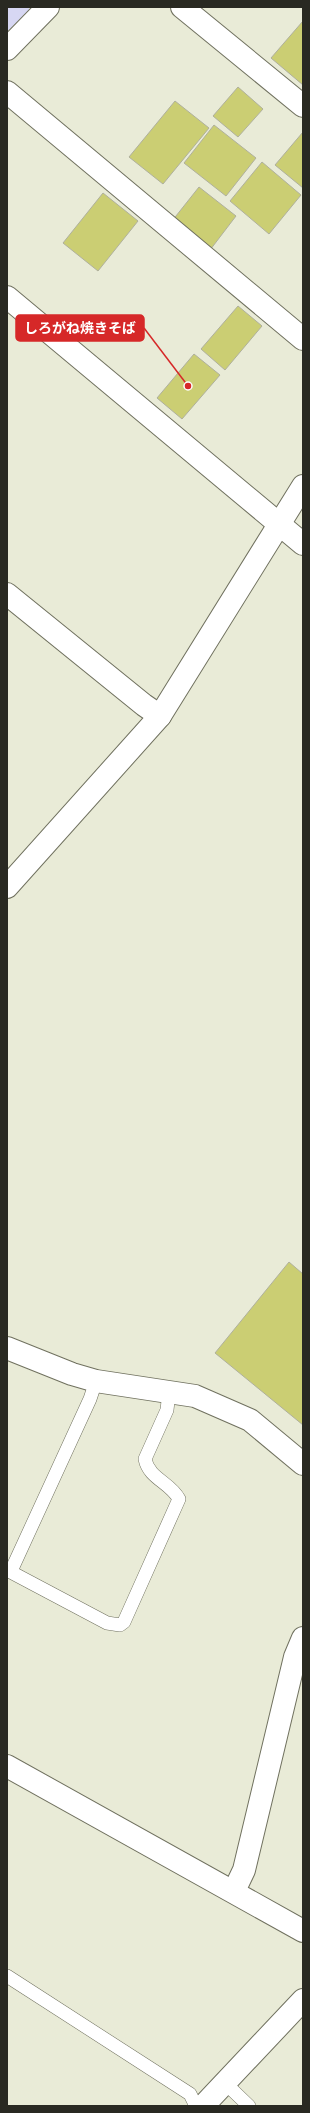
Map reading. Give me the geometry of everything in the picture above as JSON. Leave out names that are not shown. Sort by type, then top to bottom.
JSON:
[{"type":"street","points":[[7,49],[48,7]]},
{"type":"street","points":[[182,7],[303,106]]},
{"type":"street","points":[[7,92],[303,339]]},
{"type":"street","points":[[7,297],[303,544]]},
{"type":"street","points":[[7,887],[160,716],[303,486]]},
{"type":"street","points":[[7,594],[144,705],[160,716]]},
{"type":"street","points":[[7,1348],[65,1372],[96,1380],[195,1396],[250,1420],[303,1464]]},
{"type":"street","points":[[234,1891],[244,1870],[295,1657],[303,1638]]},
{"type":"street","points":[[7,1766],[234,1891],[303,1931]]},
{"type":"street","points":[[203,2106],[303,2000]]},
{"type":"lane","points":[[96,1380],[90,1399],[9,1570],[107,1623],[120,1625],[124,1622],[179,1499],[171,1488],[158,1480],[146,1468],[145,1459],[167,1410],[169,1392]]},
{"type":"lane","points":[[7,1976],[190,2094],[196,2106]]},
{"type":"lane","points":[[225,2083],[250,2106]]},
{"type":"shaded area","points":[[7,7],[29,7],[29,10],[7,32]]},
{"type":"building","points":[[303,21],[303,85],[271,58]]},
{"type":"building","points":[[238,87],[263,109],[238,137],[213,116]]},
{"type":"building","points":[[175,101],[209,128],[163,184],[129,157]]},
{"type":"building","points":[[214,125],[256,158],[226,196],[184,163]]},
{"type":"building","points":[[303,132],[303,188],[275,165]]},
{"type":"building","points":[[262,162],[301,195],[269,234],[230,201]]},
{"type":"building","points":[[199,187],[236,216],[210,250],[172,221]]},
{"type":"building","points":[[103,193],[138,221],[98,271],[63,243]]},
{"type":"building","points":[[238,306],[262,326],[225,370],[201,349]]},
{"type":"building","points":[[194,354],[220,375],[182,419],[157,398]]},
{"type":"building","points":[[289,1262],[303,1274],[303,1425],[215,1353]]},
{"type":"place","name":"しろがね焼きそば","points":[[188,386]]}]
